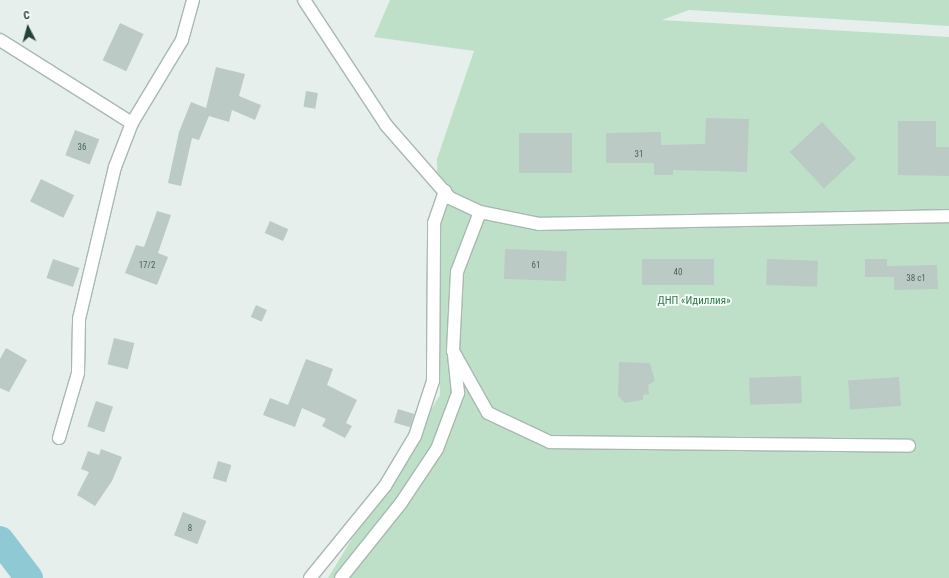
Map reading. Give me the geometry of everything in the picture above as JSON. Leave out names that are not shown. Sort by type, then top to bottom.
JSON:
[{"type":"street","points":[[59,438],[78,373],[79,319],[100,225],[132,123],[182,40],[193,0]]},
{"type":"street","points":[[304,0],[386,125],[445,191],[480,212],[539,224],[949,216]]},
{"type":"street","points":[[0,40],[132,123]]},
{"type":"street","points":[[310,578],[385,486],[415,436],[433,381],[434,223],[445,191]]},
{"type":"street","points":[[341,578],[401,503],[437,449],[458,393],[453,351],[457,272],[480,212]]},
{"type":"street","points":[[453,351],[488,413],[550,442],[909,446]]},
{"type":"green space","name":"ДНП «Идиллия»","points":[[390,0],[949,0],[949,26],[689,10],[662,20],[949,37],[949,578],[328,578],[440,395],[437,159],[474,51],[374,37]]},
{"type":"building","points":[[120,23],[144,34],[126,71],[103,60]]},
{"type":"building","points":[[216,67],[245,74],[239,96],[261,105],[255,120],[232,110],[229,122],[209,116],[199,140],[192,138],[181,186],[168,183],[179,132],[191,102],[206,108]]},
{"type":"building","points":[[306,91],[318,93],[315,109],[303,107]]},
{"type":"building","points":[[706,118],[749,119],[747,172],[673,170],[673,175],[654,175],[654,163],[606,163],[606,133],[661,132],[661,145],[705,144]]},
{"type":"building","points":[[898,121],[936,121],[936,147],[949,147],[949,176],[898,175]]},
{"type":"building","points":[[822,122],[856,159],[824,189],[790,152]]},
{"type":"building","points":[[75,130],[99,139],[90,165],[65,155]]},
{"type":"building","points":[[519,133],[572,133],[572,173],[519,173]]},
{"type":"building","points":[[41,179],[74,195],[63,218],[30,201]]},
{"type":"building","points":[[157,211],[171,215],[158,253],[168,257],[157,285],[125,273],[136,245],[144,247]]},
{"type":"building","points":[[270,221],[288,229],[283,241],[265,233]]},
{"type":"building","points":[[505,249],[567,251],[566,281],[504,279]]},
{"type":"building","points":[[53,259],[79,268],[73,287],[46,278]]},
{"type":"building","points":[[642,259],[714,259],[714,285],[642,285]]},
{"type":"building","points":[[767,259],[818,261],[817,287],[766,285]]},
{"type":"building","points":[[865,259],[887,259],[887,266],[937,265],[938,289],[894,290],[894,277],[865,277]]},
{"type":"building","points":[[256,305],[267,310],[262,322],[251,317]]},
{"type":"building","points":[[114,338],[134,343],[128,369],[107,364]]},
{"type":"building","points":[[6,348],[27,360],[9,392],[0,388],[0,359]]},
{"type":"building","points":[[306,359],[333,369],[327,385],[357,400],[346,423],[352,426],[345,438],[322,426],[326,419],[302,408],[295,427],[263,415],[270,398],[288,405]]},
{"type":"building","points":[[619,362],[650,363],[655,381],[648,385],[649,394],[643,395],[643,400],[625,403],[618,396]]},
{"type":"building","points":[[801,376],[802,403],[750,405],[749,378]]},
{"type":"building","points":[[899,377],[901,406],[850,409],[848,381]]},
{"type":"building","points":[[96,401],[113,407],[104,432],[87,427]]},
{"type":"building","points":[[398,409],[414,414],[410,427],[394,422]]},
{"type":"building","points":[[101,449],[122,457],[112,481],[95,506],[77,495],[89,472],[81,469],[88,451],[99,455]]},
{"type":"building","points":[[218,461],[231,465],[226,482],[213,478]]},
{"type":"building","points":[[183,512],[206,521],[197,544],[174,535]]},
{"type":"waterway","points":[[0,540],[29,578]]}]
